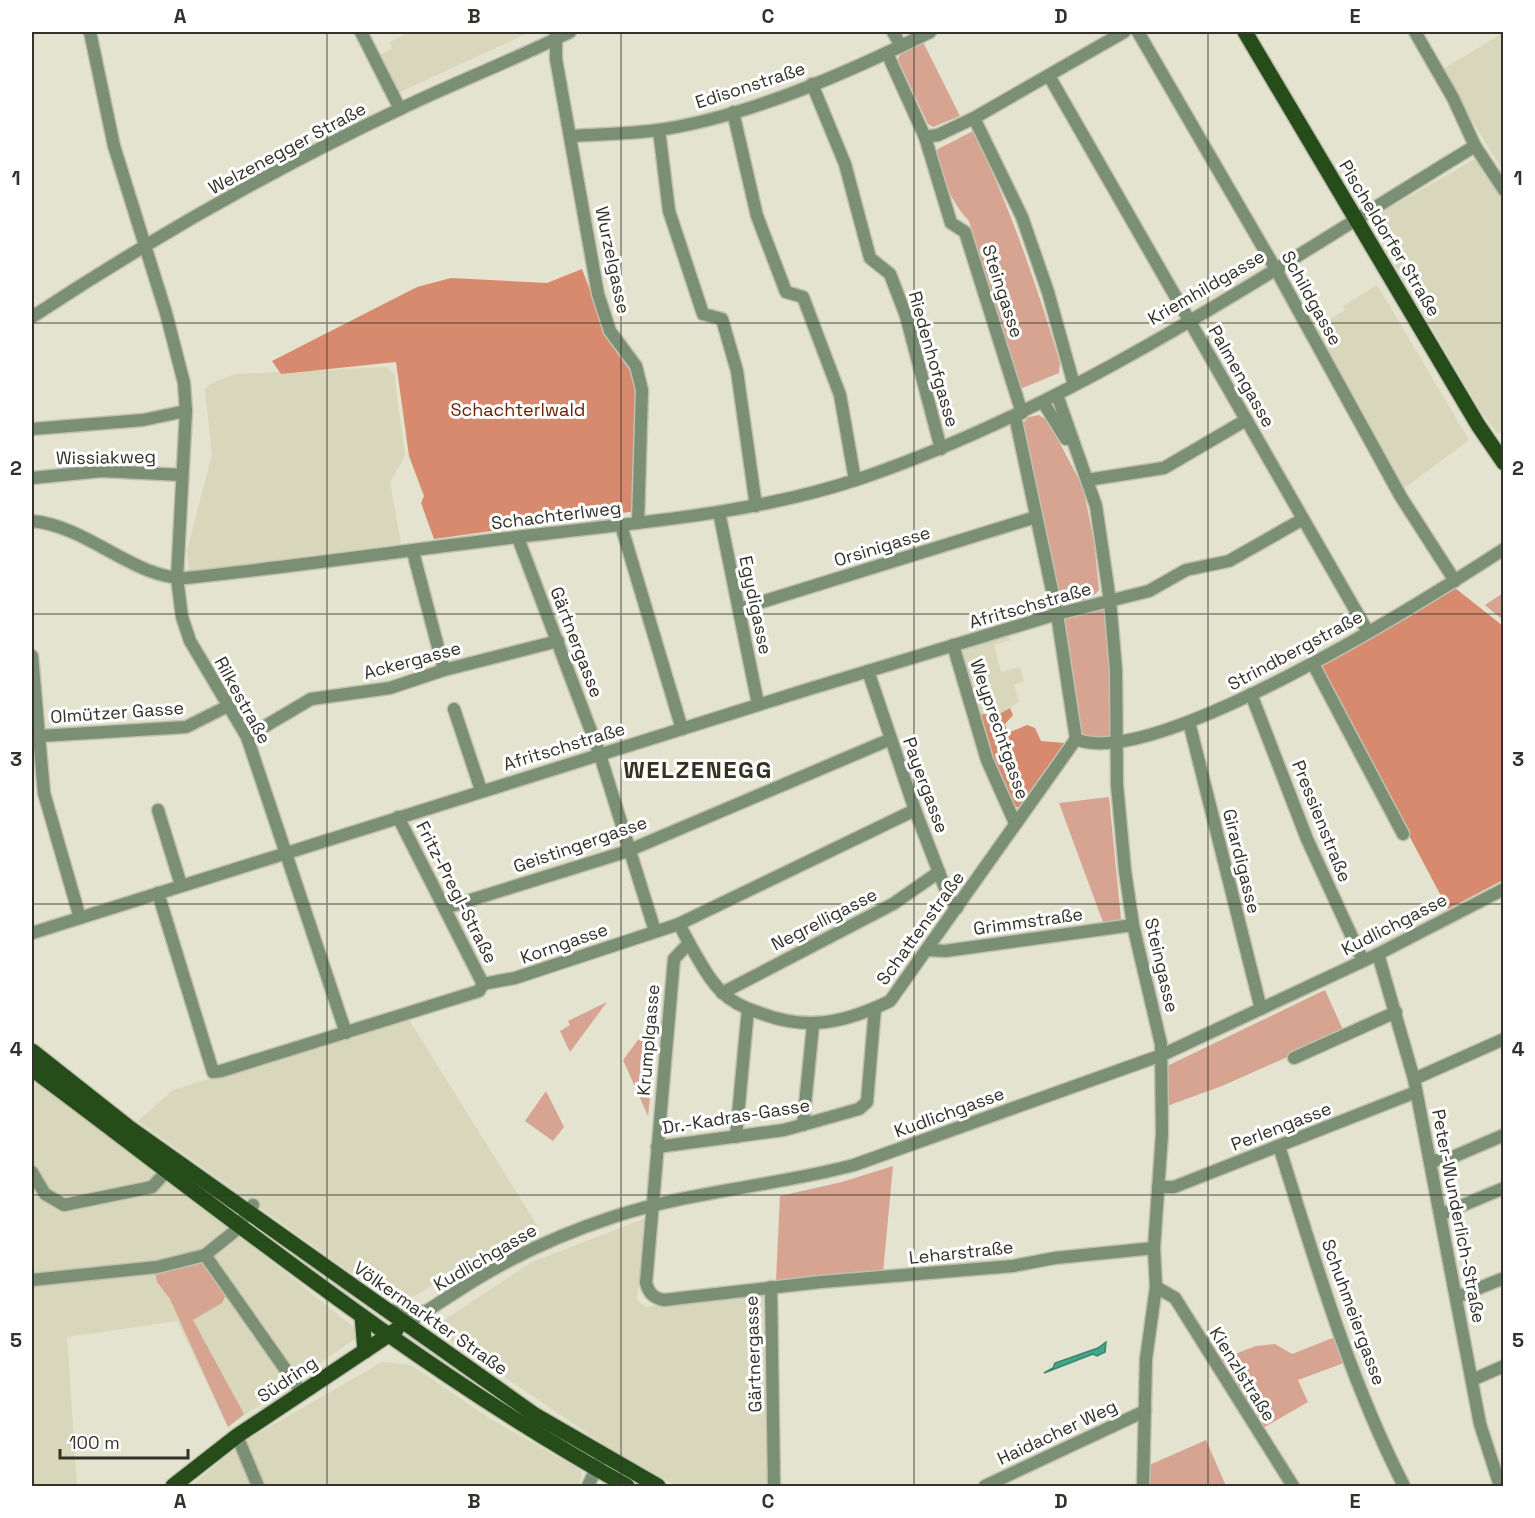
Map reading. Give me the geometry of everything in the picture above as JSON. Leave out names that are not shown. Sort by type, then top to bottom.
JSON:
[{"type":"main road","name":"Pischeldorfer Straße","points":[[1245,32],[1503,462]]},
{"type":"main road","name":"Völkermarkter Straße","points":[[32,1051],[190,1171],[243,1220],[362,1316],[523,1425],[599,1462],[658,1486]]},
{"type":"main road","name":"Völkermarkter Straße","points":[[32,1069],[168,1170],[386,1310],[535,1415],[599,1462],[627,1486]]},
{"type":"main road","points":[[386,1310],[396,1330],[410,1348]]},
{"type":"main road","points":[[362,1316],[367,1350],[410,1348]]},
{"type":"main road","name":"Südring","points":[[172,1486],[237,1436],[396,1330]]},
{"type":"street","name":"Rilkestraße","points":[[90,32],[106,116],[178,358],[186,411],[177,579],[185,630],[247,737],[346,1033]]},
{"type":"street","points":[[361,32],[400,109]]},
{"type":"street","name":"Welzenegger Straße","points":[[32,317],[228,197],[400,109],[556,35],[570,32]]},
{"type":"street","points":[[893,32],[901,46]]},
{"type":"street","name":"Edisonstraße","points":[[571,136],[659,130],[733,112],[812,84],[887,53],[930,32]]},
{"type":"street","points":[[925,137],[938,135],[974,118],[1124,32]]},
{"type":"street","name":"Schildgasse","points":[[1138,32],[1275,268],[1401,497],[1455,581]]},
{"type":"street","points":[[1415,32],[1453,98],[1475,146],[1503,190]]},
{"type":"street","name":"Wurzelgasse","points":[[556,35],[556,59],[598,294],[610,331],[636,366],[642,390],[638,523]]},
{"type":"street","name":"Steingasse","points":[[887,53],[925,137],[951,223],[965,232],[1018,414],[1036,517],[1057,614],[1076,739]]},
{"type":"street","name":"Palmengasse","points":[[1049,76],[1368,632]]},
{"type":"street","name":"Riedenhofgasse","points":[[812,84],[845,164],[870,258],[890,274],[906,316],[941,449]]},
{"type":"street","points":[[733,112],[757,216],[765,238],[786,292],[803,297],[840,395],[855,480]]},
{"type":"street","points":[[974,118],[1022,217],[1048,292],[1074,385]]},
{"type":"street","points":[[659,130],[672,221],[703,314],[722,319],[737,371],[756,506]]},
{"type":"street","name":"Kriemhildgasse","points":[[1074,385],[1188,320],[1475,146]]},
{"type":"street","name":"Schachterlweg","points":[[32,521],[66,528],[146,569],[177,579],[638,523],[756,506],[855,480],[941,449],[1043,402],[1074,385]]},
{"type":"street","name":"Steingasse","points":[[1058,394],[1076,456]]},
{"type":"street","name":"Steingasse","points":[[1043,402],[1076,456],[1096,506],[1110,601],[1116,670],[1115,744],[1120,832],[1132,925],[1162,1054],[1154,1248],[1156,1287],[1146,1359],[1143,1486]]},
{"type":"street","points":[[34,429],[143,420],[186,411]]},
{"type":"street","points":[[1087,480],[1164,468],[1246,420]]},
{"type":"street","name":"Wissiakweg","points":[[32,478],[102,471],[182,475]]},
{"type":"street","name":"Egydigasse","points":[[719,512],[758,704]]},
{"type":"street","name":"Orsinigasse","points":[[739,609],[1036,517]]},
{"type":"street","name":"Afritschstraße","points":[[32,933],[758,704],[1057,614],[1149,591],[1186,570],[1229,561],[1303,519]]},
{"type":"street","points":[[621,525],[682,729]]},
{"type":"street","name":"Gärtnergasse","points":[[518,538],[600,755],[655,931]]},
{"type":"street","name":"Strindbergstraße","points":[[1076,739],[1088,745],[1115,744],[1189,722],[1313,664],[1455,581],[1503,549]]},
{"type":"street","points":[[413,552],[444,670]]},
{"type":"street","name":"Ackergasse","points":[[247,737],[311,699],[390,688],[444,670],[558,641]]},
{"type":"street","name":"Weyprechtgasse","points":[[953,645],[984,749],[1015,823]]},
{"type":"street","points":[[32,656],[44,793],[80,918]]},
{"type":"street","points":[[1313,664],[1403,834]]},
{"type":"street","name":"Payergasse","points":[[868,671],[915,810],[948,896],[957,908]]},
{"type":"street","name":"Pressienstraße","points":[[1251,694],[1307,839],[1363,961]]},
{"type":"street","name":"Olmützer Gasse","points":[[40,736],[186,727],[228,706]]},
{"type":"street","points":[[454,709],[481,790]]},
{"type":"street","name":"Girardigasse","points":[[1189,722],[1261,1009]]},
{"type":"street","name":"Geistingergasse","points":[[445,908],[625,852],[891,739]]},
{"type":"street","name":"Schattenstraße","points":[[689,943],[722,993],[748,1009],[783,1021],[813,1025],[875,1008],[895,996],[1076,739]]},
{"type":"street","points":[[158,810],[181,885]]},
{"type":"street","name":"Korngasse","points":[[158,892],[213,1072],[479,991],[483,984],[515,978],[679,924],[915,810]]},
{"type":"street","name":"Fritz-Pregl-Straße","points":[[398,817],[483,984]]},
{"type":"street","name":"Negrelligasse","points":[[722,993],[893,904],[939,872]]},
{"type":"street","name":"Kudlichgasse","points":[[396,1330],[480,1277],[540,1244],[613,1217],[653,1205],[802,1179],[854,1165],[1162,1054],[1363,961],[1503,889]]},
{"type":"street","points":[[679,924],[689,943]]},
{"type":"street","name":"Grimmstraße","points":[[928,951],[945,951],[1132,925]]},
{"type":"street","name":"Krumplgasse","points":[[653,1205],[674,959],[689,943]]},
{"type":"street","name":"Peter-Wunderlich-Straße","points":[[1377,954],[1414,1079],[1442,1214],[1480,1424],[1500,1486]]},
{"type":"street","name":"Dr.-Kadras-Gasse","points":[[657,1147],[736,1137],[803,1125],[859,1109],[867,1102],[875,1008]]},
{"type":"street","points":[[736,1137],[748,1009]]},
{"type":"street","points":[[1294,1058],[1396,1012]]},
{"type":"street","points":[[803,1125],[813,1025]]},
{"type":"street","points":[[1414,1079],[1503,1039]]},
{"type":"street","name":"Perlengasse","points":[[1158,1187],[1174,1187],[1416,1092]]},
{"type":"street","points":[[1430,1161],[1448,1159],[1503,1135]]},
{"type":"street","name":"Schuhmeiergasse","points":[[1279,1146],[1323,1289],[1387,1453],[1404,1486]]},
{"type":"street","points":[[32,1172],[45,1194],[64,1205],[144,1190],[158,1183],[168,1170],[190,1171]]},
{"type":"street","points":[[1442,1214],[1503,1188]]},
{"type":"street","name":"Gärtnergasse","points":[[653,1205],[646,1283],[649,1293],[656,1299],[664,1300],[771,1287],[774,1486]]},
{"type":"street","points":[[32,1280],[157,1267],[205,1255],[243,1220]]},
{"type":"street","name":"Leharstraße","points":[[771,1287],[1013,1266],[1055,1258],[1154,1248]]},
{"type":"street","points":[[205,1255],[302,1393]]},
{"type":"street","points":[[1457,1297],[1503,1278]]},
{"type":"street","name":"Kienzlstraße","points":[[1156,1287],[1175,1298],[1293,1486]]},
{"type":"street","points":[[386,1310],[427,1311],[427,1339]]},
{"type":"street","points":[[1472,1380],[1503,1366]]},
{"type":"street","name":"Haidacher Weg","points":[[985,1486],[1145,1411]]},
{"type":"street","points":[[237,1436],[258,1486]]},
{"type":"street","points":[[588,1486],[599,1462]]},
{"type":"shaded area","points":[[409,32],[530,32],[398,93],[379,55],[392,49],[390,42]]},
{"type":"shaded area","points":[[1503,33],[1503,171],[1441,70]]},
{"type":"shaded area","points":[[922,40],[960,116],[933,127],[928,124],[898,60],[900,54]]},
{"type":"shaded area","points":[[973,131],[999,188],[1021,245],[1060,363],[1059,373],[1020,389],[969,221],[948,189],[935,153],[938,149]]},
{"type":"shaded area","points":[[1477,158],[1503,202],[1503,431],[1498,434],[1482,413],[1373,227],[1377,215]]},
{"type":"shaded area","points":[[1377,285],[1469,440],[1402,490],[1313,329],[1345,310],[1343,306]]},
{"type":"shaded area","points":[[387,367],[394,374],[405,456],[390,482],[401,544],[189,573],[187,550],[212,455],[205,389],[212,383],[235,374]]},
{"type":"shaded area","points":[[1039,415],[1048,421],[1083,487],[1094,541],[1099,590],[1088,599],[1079,602],[1064,603],[1059,598],[1022,424],[1029,417]]},
{"type":"shaded area","points":[[1503,593],[1503,620],[1485,605]]},
{"type":"shaded area","points":[[1105,607],[1110,656],[1111,737],[1083,736],[1078,728],[1062,618]]},
{"type":"shaded area","points":[[1004,633],[1011,640],[994,645],[1001,672],[1020,667],[1024,681],[1014,685],[1019,701],[1001,713],[976,715],[958,650]]},
{"type":"shaded area","points":[[1109,797],[1121,919],[1104,925],[1059,803]]},
{"type":"shaded area","points":[[1325,990],[1344,1032],[1222,1086],[1167,1106],[1167,1066]]},
{"type":"shaded area","points":[[607,1002],[570,1052],[560,1031],[570,1025],[568,1021]]},
{"type":"shaded area","points":[[408,1018],[538,1227],[475,1259],[398,1306],[138,1121],[173,1090]]},
{"type":"shaded area","points":[[647,1028],[657,1029],[648,1116],[623,1060]]},
{"type":"shaded area","points":[[32,1080],[246,1241],[362,1334],[228,1427],[177,1321],[67,1337],[77,1486],[32,1486]]},
{"type":"shaded area","points":[[546,1091],[564,1127],[553,1141],[525,1121]]},
{"type":"shaded area","points":[[893,1166],[883,1273],[776,1281],[780,1196],[842,1182]]},
{"type":"shaded area","points":[[646,1218],[637,1300],[645,1307],[763,1293],[767,1486],[677,1486],[605,1445],[432,1328],[532,1262]]},
{"type":"shaded area","points":[[202,1261],[226,1295],[222,1303],[193,1320],[244,1414],[228,1427],[170,1299],[157,1282],[155,1272]]},
{"type":"shaded area","points":[[1335,1337],[1344,1363],[1298,1380],[1308,1402],[1263,1428],[1222,1359],[1256,1346],[1275,1344],[1292,1354]]},
{"type":"shaded area","points":[[382,1362],[411,1365],[492,1420],[582,1471],[579,1486],[264,1486],[245,1441]]},
{"type":"shaded area","points":[[1206,1440],[1226,1486],[1148,1486],[1147,1466]]},
{"type":"shaded area","points":[[237,1447],[254,1486],[191,1486]]},
{"type":"green space","name":"Schachterlwald","points":[[582,269],[610,343],[633,375],[639,407],[637,511],[434,539],[421,503],[424,496],[409,456],[396,362],[281,374],[272,361],[417,287],[451,278],[547,283]]},
{"type":"green space","points":[[1455,588],[1503,626],[1503,880],[1448,909],[1319,666]]},
{"type":"green space","points":[[1010,708],[1013,715],[1005,724],[1008,733],[1027,725],[1035,728],[1041,741],[1065,743],[1019,807],[1010,807],[976,715],[1001,713]]},
{"type":"water","points":[[1106,1342],[1105,1352],[1097,1356],[1093,1354],[1044,1373],[1053,1368],[1055,1363],[1098,1348]]},
{"type":"district","name":"WELZENEGG","points":[[698,769]]}]
